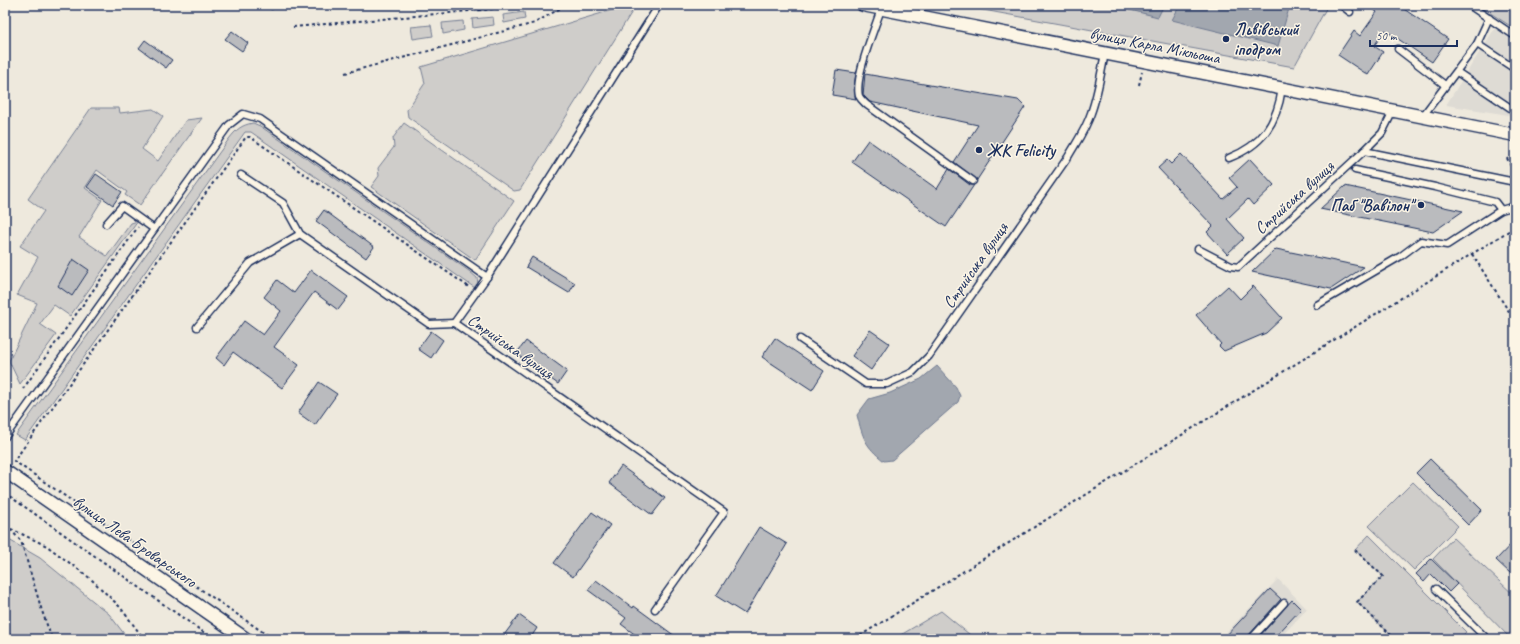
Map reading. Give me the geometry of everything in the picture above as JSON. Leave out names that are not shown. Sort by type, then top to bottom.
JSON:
[{"type":"street","name":"вулиця Карла Мікльоша","points":[[863,5],[1282,88],[1514,137]]},
{"type":"street","name":"вулиця Лева Броварського","points":[[5,471],[246,639]]},
{"type":"lane","name":"Стрийська вулиця","points":[[655,609],[724,512],[454,323],[487,277],[659,5]]},
{"type":"lane","points":[[1340,5],[1350,12]]},
{"type":"lane","points":[[1469,5],[1515,36]]},
{"type":"lane","points":[[881,9],[863,60],[859,94],[861,99],[867,105],[973,181]]},
{"type":"lane","points":[[1422,117],[1477,44],[1489,18]]},
{"type":"lane","points":[[1477,44],[1515,69]]},
{"type":"lane","points":[[1398,49],[1445,85]]},
{"type":"lane","name":"Стрийська вулиця","points":[[800,339],[866,384],[887,384],[913,372],[929,356],[1081,136],[1096,99],[1105,53]]},
{"type":"lane","points":[[1457,72],[1512,109]]},
{"type":"lane","points":[[1229,158],[1251,147],[1266,132],[1277,112],[1282,88]]},
{"type":"lane","name":"Стрийська вулиця","points":[[1198,249],[1231,266],[1238,267],[1382,133],[1393,111]]},
{"type":"lane","points":[[5,437],[229,125],[243,114],[260,119],[487,277]]},
{"type":"lane","points":[[1364,151],[1515,182]]},
{"type":"lane","points":[[1355,170],[1495,202],[1501,210]]},
{"type":"lane","points":[[241,175],[283,203],[300,234],[430,324],[454,323]]},
{"type":"lane","points":[[106,224],[122,206],[154,229]]},
{"type":"lane","points":[[1317,305],[1401,256],[1421,241],[1447,245],[1501,210],[1515,206]]},
{"type":"lane","points":[[196,327],[250,263],[300,234]]},
{"type":"lane","points":[[1436,589],[1487,639]]},
{"type":"lane","points":[[1251,639],[1284,602]]},
{"type":"path","points":[[264,5],[272,9],[273,5]]},
{"type":"path","points":[[293,27],[536,5]]},
{"type":"path","points":[[345,73],[535,22],[566,5]]},
{"type":"path","points":[[273,639],[14,461],[246,137],[250,137],[476,292]]},
{"type":"path","points":[[1507,158],[1515,176]]},
{"type":"path","points":[[23,389],[143,220]]},
{"type":"path","points":[[855,639],[1515,227]]},
{"type":"path","points":[[1472,254],[1515,321]]},
{"type":"path","points":[[5,493],[213,639]]},
{"type":"path","points":[[9,528],[21,541],[52,639]]},
{"type":"path","points":[[5,529],[9,528],[47,546],[91,579],[120,607],[144,639]]},
{"type":"path","points":[[1355,550],[1383,576],[1357,602],[1395,639]]},
{"type":"shaded area","points":[[629,5],[635,7],[520,190],[514,191],[408,117],[407,110],[425,83],[421,67]]},
{"type":"shaded area","name":"Львівський іподром","points":[[956,5],[1328,5],[1294,67]]},
{"type":"shaded area","points":[[1110,5],[1164,5],[1158,17]]},
{"type":"shaded area","points":[[1180,5],[1290,5],[1278,46],[1172,20]]},
{"type":"shaded area","points":[[1478,5],[1515,5],[1515,29]]},
{"type":"shaded area","points":[[524,12],[525,19],[504,23],[503,15]]},
{"type":"shaded area","points":[[493,17],[494,25],[473,28],[472,19]]},
{"type":"shaded area","points":[[463,21],[464,30],[443,34],[442,23]]},
{"type":"shaded area","points":[[431,25],[433,36],[413,39],[411,27]]},
{"type":"shaded area","points":[[1495,28],[1515,42],[1515,116],[1446,105]]},
{"type":"shaded area","points":[[91,108],[119,108],[120,113],[153,109],[163,116],[142,149],[158,161],[186,120],[202,118],[140,205],[125,195],[127,192],[97,170],[85,188],[102,200],[79,237],[107,256],[131,223],[138,221],[70,316],[54,305],[40,324],[56,335],[20,384],[9,361],[37,303],[17,295],[38,257],[20,246],[44,211],[28,199]]},
{"type":"shaded area","points":[[253,123],[260,126],[469,271],[477,278],[478,283],[475,288],[251,132],[245,132],[25,440],[16,435],[229,139],[239,128]]},
{"type":"shaded area","points":[[404,123],[514,201],[475,260],[371,187],[379,176],[378,168],[394,147],[393,138]]},
{"type":"shaded area","points":[[937,366],[956,387],[960,396],[958,402],[892,460],[884,461],[873,451],[866,441],[857,415],[869,399],[890,393],[921,379]]},
{"type":"shaded area","points":[[1413,482],[1458,526],[1414,570],[1369,526]]},
{"type":"shaded area","points":[[1369,535],[1466,632],[1459,639],[1395,639],[1357,602],[1383,576],[1355,550]]},
{"type":"shaded area","points":[[1453,538],[1515,596],[1515,639],[1511,639],[1433,559]]},
{"type":"shaded area","points":[[5,539],[40,558],[109,614],[128,639],[5,639]]},
{"type":"shaded area","points":[[1278,579],[1307,609],[1279,639],[1220,639]]},
{"type":"shaded area","points":[[941,611],[975,639],[894,639]]},
{"type":"building","points":[[1367,5],[1398,5],[1448,39],[1432,62],[1385,30],[1374,46],[1383,52],[1368,75],[1338,55],[1354,31],[1360,36],[1377,12]]},
{"type":"building","points":[[232,31],[248,43],[242,51],[225,39]]},
{"type":"building","points":[[145,40],[172,60],[166,68],[139,48]]},
{"type":"building","points":[[836,70],[856,73],[854,87],[856,99],[832,95]]},
{"type":"building","points":[[865,74],[1018,100],[1025,107],[977,180],[954,162],[978,125],[870,102],[863,95]]},
{"type":"building","points":[[868,140],[937,189],[949,169],[970,185],[974,185],[946,227],[852,162]]},
{"type":"building","points":[[1181,154],[1223,199],[1237,187],[1229,178],[1250,159],[1274,185],[1253,205],[1248,199],[1227,219],[1244,238],[1227,254],[1207,232],[1213,226],[1158,168],[1167,160],[1171,164]]},
{"type":"building","points":[[96,174],[122,192],[113,205],[87,187]]},
{"type":"building","points":[[1345,186],[1463,211],[1433,232],[1320,209]]},
{"type":"building","points":[[324,210],[374,247],[366,258],[316,221]]},
{"type":"building","points":[[1276,249],[1364,267],[1331,289],[1252,272]]},
{"type":"building","points":[[532,257],[575,283],[569,293],[526,267]]},
{"type":"building","points":[[73,259],[89,270],[72,296],[58,286]]},
{"type":"building","points":[[311,270],[348,297],[338,310],[314,292],[274,347],[299,365],[282,388],[233,352],[224,365],[216,358],[244,321],[263,335],[281,311],[264,297],[277,280],[294,293]]},
{"type":"building","points":[[1228,286],[1240,299],[1253,286],[1282,318],[1266,333],[1224,351],[1219,346],[1221,344],[1196,315]]},
{"type":"building","points":[[870,330],[889,343],[871,370],[852,356]]},
{"type":"building","points":[[431,331],[443,340],[431,358],[418,349]]},
{"type":"building","points":[[775,338],[824,371],[812,390],[762,357]]},
{"type":"building","points":[[526,341],[567,371],[558,384],[516,354]]},
{"type":"building","points":[[319,382],[337,394],[315,425],[298,413]]},
{"type":"building","points":[[1430,459],[1482,510],[1468,525],[1416,473]]},
{"type":"building","points":[[621,466],[665,498],[652,515],[609,483]]},
{"type":"building","points":[[592,512],[610,525],[573,577],[554,563]]},
{"type":"building","points":[[759,527],[787,544],[745,614],[716,596]]},
{"type":"building","points":[[1515,540],[1515,570],[1511,574],[1496,560]]},
{"type":"building","points":[[1431,559],[1457,584],[1449,592],[1431,574],[1424,582],[1416,574]]},
{"type":"building","points":[[596,580],[633,608],[634,606],[679,639],[641,639],[621,624],[626,618],[588,590]]},
{"type":"building","points":[[1270,589],[1281,599],[1247,639],[1223,639]]},
{"type":"building","points":[[1292,600],[1301,609],[1273,639],[1257,639]]},
{"type":"building","points":[[519,615],[537,628],[530,639],[501,639]]},
{"type":"place","name":"Львівський іподром","points":[[1226,39]]},
{"type":"place","name":"ЖК Felicity","points":[[979,150]]},
{"type":"place","name":"Паб \"Вавілон\"","points":[[1421,205]]}]
